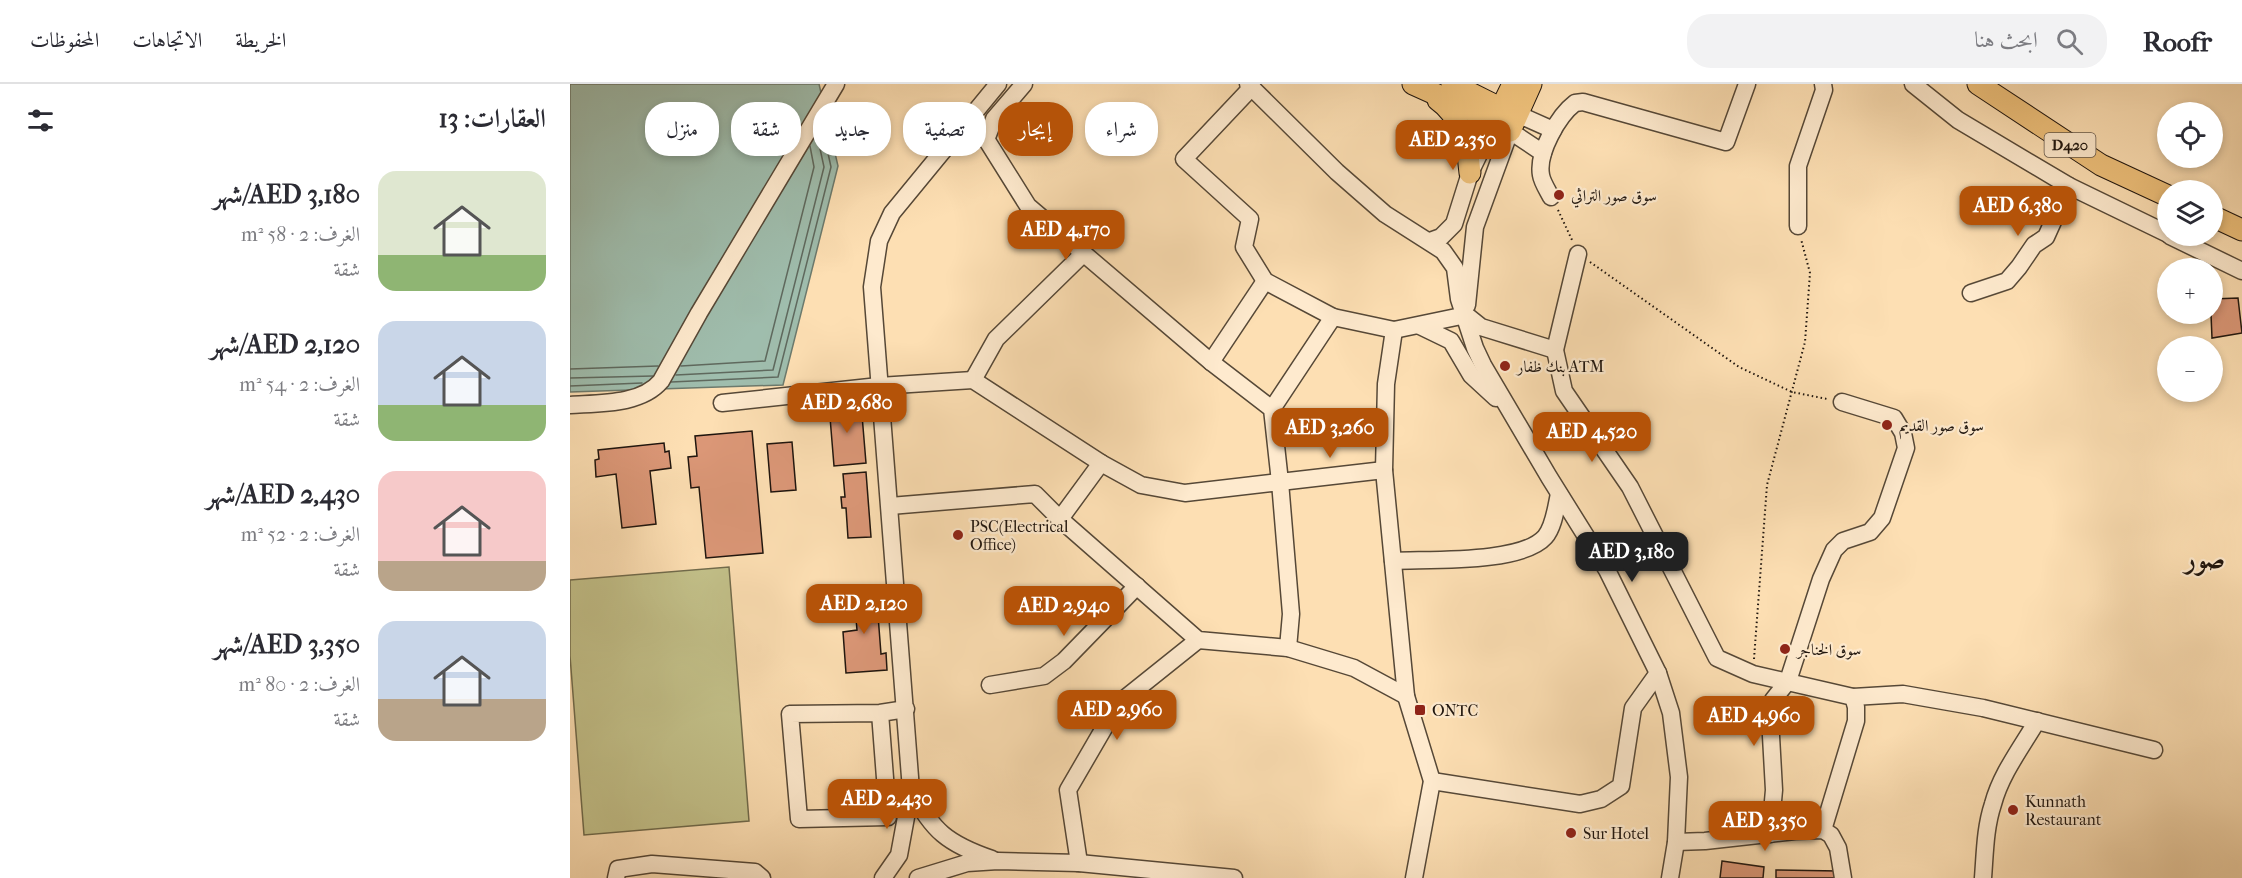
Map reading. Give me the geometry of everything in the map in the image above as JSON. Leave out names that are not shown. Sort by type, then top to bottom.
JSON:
[{"type":"main road","points":[[1452,84],[1505,119]]},
{"type":"main road","points":[[1505,119],[1513,84]]},
{"type":"main road","points":[[1505,119],[1531,84]]},
{"type":"main road","name":"D420","points":[[1978,84],[2102,165],[2157,191]]},
{"type":"main road","points":[[1418,86],[1505,119]]},
{"type":"main road","points":[[1418,86],[1446,105],[1455,118],[1467,150],[1470,173]]},
{"type":"main road","points":[[2223,221],[2242,230]]},
{"type":"street","points":[[570,405],[642,396],[653,390],[661,381],[836,84]]},
{"type":"street","points":[[982,102],[997,84]]},
{"type":"street","points":[[1024,84],[993,119],[986,140],[1028,206],[1211,362],[1272,409]]},
{"type":"street","points":[[1551,197],[1541,176],[1544,153],[1553,130],[1575,103],[1583,102],[1726,142],[1747,84]]},
{"type":"street","points":[[1798,226],[1798,166],[1824,90],[1823,84]]},
{"type":"street","points":[[1913,84],[1958,120],[2069,186],[2157,229]]},
{"type":"street","points":[[1466,315],[1394,330],[1333,317],[1265,281],[1244,247],[1250,219],[1185,159],[1250,85],[1337,172],[1384,214],[1404,228],[1430,241],[1453,263],[1459,299],[1466,315],[1474,348],[1606,570],[1658,673],[1671,713],[1679,777],[1676,842],[1670,878]]},
{"type":"street","points":[[1505,119],[1553,130]]},
{"type":"street","points":[[1505,119],[1544,153]]},
{"type":"street","points":[[1430,241],[1441,237],[1454,224],[1470,173],[1505,119]]},
{"type":"street","points":[[1466,315],[1475,227],[1505,119]]},
{"type":"street","points":[[883,878],[899,855],[911,790],[872,287],[879,241],[892,213],[938,156]]},
{"type":"street","points":[[1971,293],[2007,281],[2034,245],[2046,237],[2069,186]]},
{"type":"street","points":[[2191,246],[2242,271]]},
{"type":"street","points":[[973,380],[996,339],[1084,253]]},
{"type":"street","points":[[1578,254],[1555,350],[1564,391],[1630,487],[1717,658],[1753,674],[1853,697],[1903,694],[1983,708],[2154,750]]},
{"type":"street","points":[[1211,362],[1265,281]]},
{"type":"street","points":[[1466,315],[1481,327],[1555,350]]},
{"type":"street","points":[[1288,648],[1291,614],[1272,409],[1333,317]]},
{"type":"street","points":[[1419,326],[1451,341],[1471,375],[1512,414]]},
{"type":"street","points":[[1394,330],[1386,384],[1384,470],[1406,696],[1432,781],[1414,878]]},
{"type":"street","points":[[722,403],[879,386],[973,380],[1101,463],[1142,485],[1185,493],[1384,470]]},
{"type":"street","points":[[1770,834],[1774,790],[1770,718],[1773,700],[1788,681],[1821,579],[1834,550],[1843,542],[1870,532],[1882,518],[1906,448],[1903,433],[1894,418],[1842,402]]},
{"type":"street","points":[[1060,519],[1101,463]]},
{"type":"street","points":[[890,506],[1035,494],[1060,519],[1198,640],[1288,648],[1354,668],[1406,696]]},
{"type":"street","points":[[1393,561],[1497,556],[1514,554],[1532,547],[1546,536],[1559,494]]},
{"type":"street","points":[[990,685],[1044,675],[1064,661],[1137,586]]},
{"type":"street","points":[[1079,863],[1068,790],[1118,704],[1198,640]]},
{"type":"street","points":[[1432,781],[1580,804],[1601,799],[1621,786],[1633,708],[1658,673]]},
{"type":"street","points":[[1823,830],[1856,721],[1853,697]]},
{"type":"street","points":[[880,712],[888,817],[799,819],[790,714],[880,712],[906,709]]},
{"type":"street","points":[[1983,878],[1987,828],[1993,802],[2005,773],[2037,722]]},
{"type":"street","points":[[911,790],[922,811],[938,831],[964,849],[998,861]]},
{"type":"street","points":[[1676,842],[1823,830],[1831,835],[1838,848],[1843,878]]},
{"type":"street","points":[[918,878],[967,863],[998,861],[1079,863],[1234,878]]},
{"type":"street","points":[[615,878],[618,869],[652,864],[755,872],[762,878]]},
{"type":"path","points":[[1551,197],[1578,254],[1739,367],[1792,392],[1842,402]]},
{"type":"path","points":[[1753,674],[1767,484],[1805,342],[1810,273],[1798,226]]},
{"type":"shaded area","points":[[729,567],[749,821],[584,835],[570,656],[570,580]]},
{"type":"water","points":[[570,84],[819,84],[823,102],[813,102],[813,156],[836,156],[838,166],[783,385],[570,392]]},
{"type":"building","points":[[2238,298],[2242,333],[2212,336],[2211,324],[2223,324],[2223,299]]},
{"type":"building","points":[[861,403],[866,463],[834,466],[829,405]]},
{"type":"building","points":[[752,431],[763,553],[706,558],[699,487],[691,488],[688,457],[697,456],[695,436]]},
{"type":"building","points":[[792,442],[796,490],[771,492],[767,444]]},
{"type":"building","points":[[664,443],[665,452],[669,451],[671,468],[650,471],[656,524],[622,528],[616,474],[596,477],[595,460],[599,459],[598,450]]},
{"type":"building","points":[[866,472],[871,537],[848,538],[846,508],[842,508],[841,497],[845,497],[843,474]]},
{"type":"building","points":[[876,589],[881,654],[886,653],[887,670],[846,673],[843,632],[857,630],[855,606],[849,606],[848,591]]},
{"type":"building","points":[[1722,861],[1764,867],[1763,878],[1720,878]]},
{"type":"building","points":[[1776,870],[1838,871],[1838,878],[1776,878]]},
{"type":"place","name":"سوق صور التراثي","points":[[1559,195]]},
{"type":"place","name":"بنك ظفار ATM","points":[[1505,366]]},
{"type":"place","name":"سوق صور القديم","points":[[1887,425]]},
{"type":"place","name":"PSC(Electrical Office)","points":[[958,535]]},
{"type":"place","name":"سوق الخناجر","points":[[1785,649]]},
{"type":"place","name":"ONTC","points":[[1420,710]]},
{"type":"place","name":"Kunnath Restaurant","points":[[2013,810]]},
{"type":"place","name":"Sur Hotel","points":[[1571,833]]},
{"type":"district","name":"صور","points":[[2205,558]]}]
